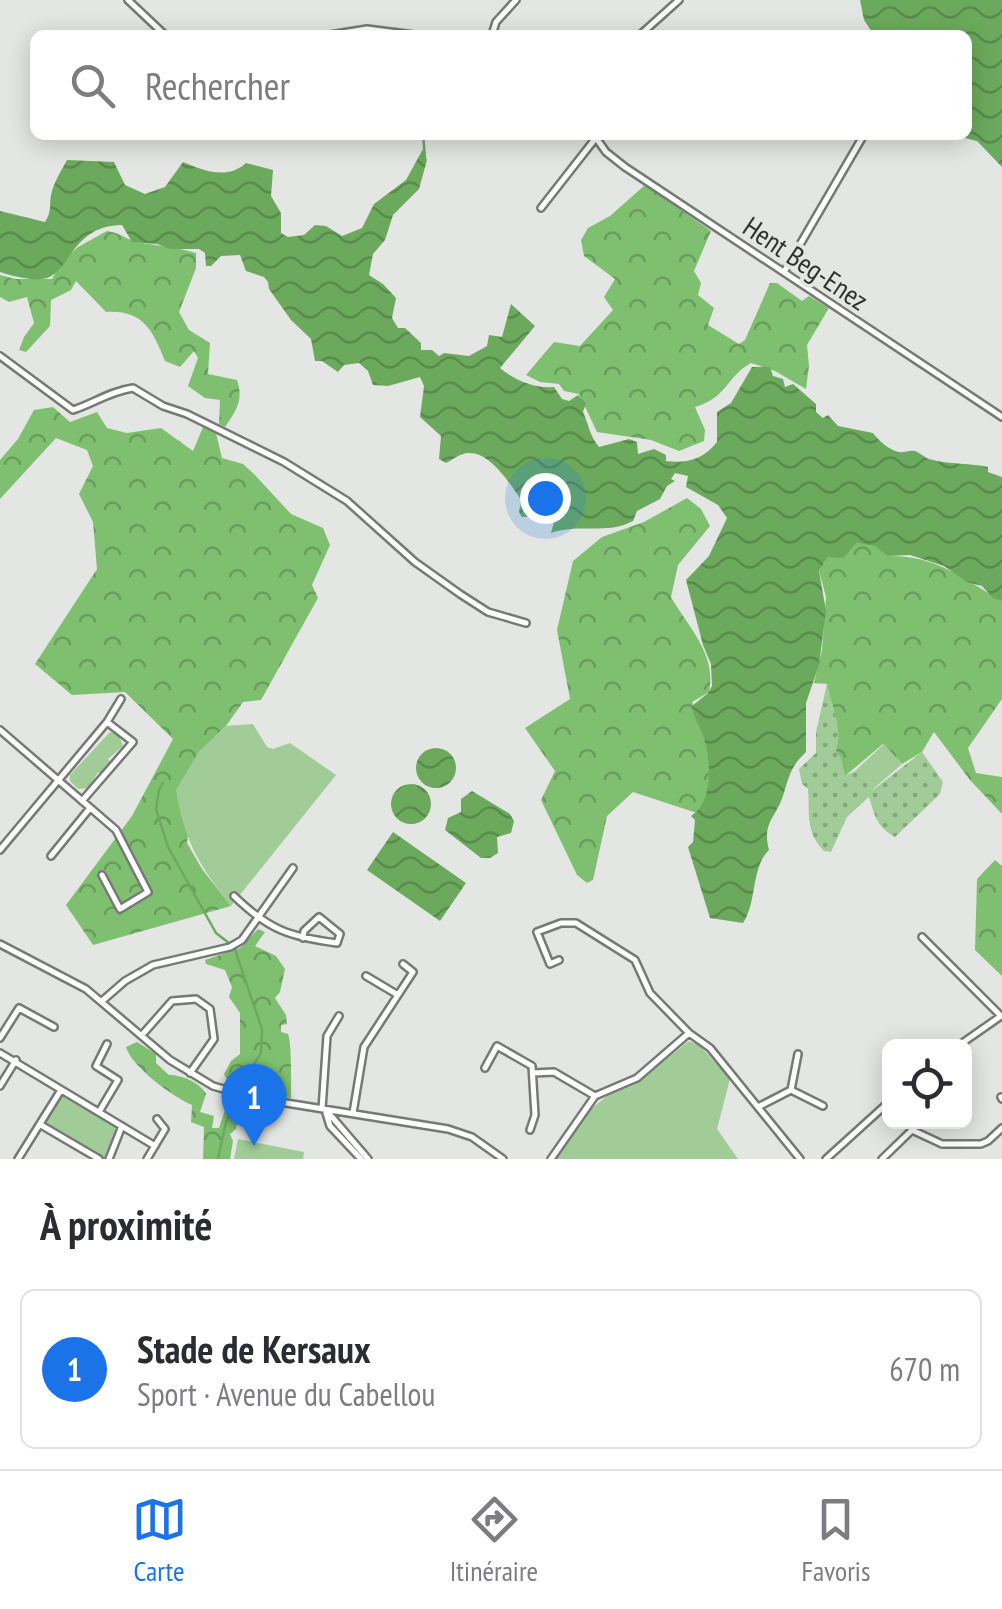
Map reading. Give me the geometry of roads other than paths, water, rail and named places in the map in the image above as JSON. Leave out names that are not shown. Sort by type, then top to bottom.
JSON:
[{"type":"street","points":[[128,0],[160,30]]},
{"type":"street","points":[[494,30],[516,0]]},
{"type":"street","points":[[646,30],[679,0]]},
{"type":"street","points":[[540,208],[593,140]]},
{"type":"street","name":"Hent Beg-Enez","points":[[598,140],[625,167],[1002,416]]},
{"type":"street","points":[[784,272],[861,140]]},
{"type":"street","points":[[0,356],[73,410],[133,388],[162,406],[187,414],[284,462],[347,501],[416,562],[460,594],[488,612],[526,623]]},
{"type":"street","points":[[1,846],[107,722],[121,700]]},
{"type":"street","points":[[82,801],[133,742],[107,722]]},
{"type":"street","points":[[0,730],[116,830],[148,892],[120,909],[102,875]]},
{"type":"street","points":[[51,856],[90,808]]},
{"type":"street","points":[[102,1001],[153,965],[236,944],[260,918],[294,868]]},
{"type":"street","points":[[234,896],[291,937],[338,943],[340,934],[319,917],[304,931],[303,938]]},
{"type":"street","points":[[559,960],[550,964],[536,932],[562,922],[576,923],[634,960],[650,993],[710,1048],[800,1159]]},
{"type":"street","points":[[922,937],[1001,1016],[968,1039]]},
{"type":"street","points":[[0,944],[76,982],[190,1073],[213,1086],[240,1095],[462,1132],[486,1144],[503,1159]]},
{"type":"street","points":[[352,1114],[364,1046],[414,972],[403,964]]},
{"type":"street","points":[[366,976],[398,995]]},
{"type":"street","points":[[142,1034],[172,1002],[196,998],[210,1009],[214,1039],[190,1073]]},
{"type":"street","points":[[0,1038],[19,1008],[54,1027]]},
{"type":"street","points":[[339,1016],[327,1036],[324,1109],[365,1159]]},
{"type":"street","points":[[551,1159],[595,1096],[637,1078],[690,1033]]},
{"type":"street","points":[[99,1112],[118,1080],[96,1066],[107,1044]]},
{"type":"street","points":[[485,1068],[497,1046],[526,1062],[533,1073],[535,1115],[530,1130]]},
{"type":"street","points":[[0,1053],[155,1146]]},
{"type":"street","points":[[791,1090],[798,1054]]},
{"type":"street","points":[[0,1086],[16,1060]]},
{"type":"street","points":[[533,1073],[554,1072],[595,1096]]},
{"type":"street","points":[[18,1159],[61,1090]]},
{"type":"street","points":[[758,1107],[791,1090]]},
{"type":"street","points":[[791,1090],[822,1106]]},
{"type":"street","points":[[826,1159],[882,1108]]},
{"type":"street","points":[[147,1159],[164,1129],[157,1119]]},
{"type":"street","points":[[40,1124],[99,1159]]},
{"type":"street","points":[[108,1159],[122,1126]]},
{"type":"street","points":[[882,1159],[912,1130],[942,1144],[980,1144],[988,1142],[1002,1128]]},
{"type":"water","points":[[860,0],[1002,0],[1002,167],[972,140],[972,30],[871,30]]},
{"type":"water","points":[[423,149],[427,160],[419,189],[393,215],[385,240],[373,254],[369,275],[396,298],[392,318],[398,328],[405,328],[421,343],[421,350],[432,350],[439,356],[469,356],[487,346],[489,335],[502,337],[511,304],[535,326],[500,368],[526,383],[554,387],[562,399],[569,401],[578,395],[586,403],[583,412],[599,447],[629,439],[637,442],[638,454],[654,449],[666,455],[666,461],[681,462],[700,456],[717,442],[717,412],[731,403],[752,367],[770,367],[773,376],[783,379],[785,387],[793,384],[816,404],[816,412],[823,418],[828,415],[838,426],[873,433],[895,451],[915,451],[937,461],[988,467],[988,472],[1002,477],[1002,601],[944,566],[910,555],[887,556],[875,546],[857,543],[843,558],[828,557],[819,571],[826,611],[819,665],[806,703],[806,752],[796,763],[768,827],[769,850],[759,866],[743,923],[710,918],[688,847],[693,842],[695,820],[691,816],[704,801],[709,779],[706,745],[692,706],[712,686],[711,664],[686,580],[709,556],[727,518],[718,505],[686,487],[688,476],[675,473],[671,479],[675,481],[660,499],[637,511],[633,521],[551,533],[554,522],[544,524],[540,516],[522,517],[521,500],[484,457],[468,453],[446,463],[439,459],[441,436],[420,417],[424,386],[420,377],[388,386],[373,385],[368,371],[359,363],[344,365],[338,372],[322,361],[315,361],[311,339],[291,320],[264,277],[246,271],[240,255],[221,256],[206,266],[205,253],[199,249],[170,249],[132,242],[122,225],[93,232],[47,278],[30,279],[0,272],[0,211],[45,222],[54,186],[67,160],[114,162],[125,185],[145,194],[165,187],[183,162],[224,173],[246,163],[273,170],[271,196],[281,213],[281,233],[288,237],[304,235],[315,225],[326,226],[342,236],[362,228],[374,204],[406,180]]},
{"type":"water","points":[[436,748],[450,754],[456,768],[450,782],[436,788],[422,782],[416,768],[422,754]]},
{"type":"water","points":[[411,784],[425,790],[431,804],[425,818],[411,824],[397,818],[391,804],[397,790]]},
{"type":"water","points":[[472,791],[510,814],[514,821],[511,833],[497,837],[498,853],[490,858],[481,858],[445,830],[448,818],[461,812],[461,799]]},
{"type":"water","points":[[393,832],[466,883],[440,921],[367,870]]},
{"type":"waterway","points":[[423,140],[425,157]]},
{"type":"waterway","points":[[163,783],[156,809],[168,847],[216,933],[234,947],[262,1029],[261,1053],[235,1094],[218,1159]]},
{"type":"place","name":"Stade de Kersaux","points":[[254,1146]]}]
